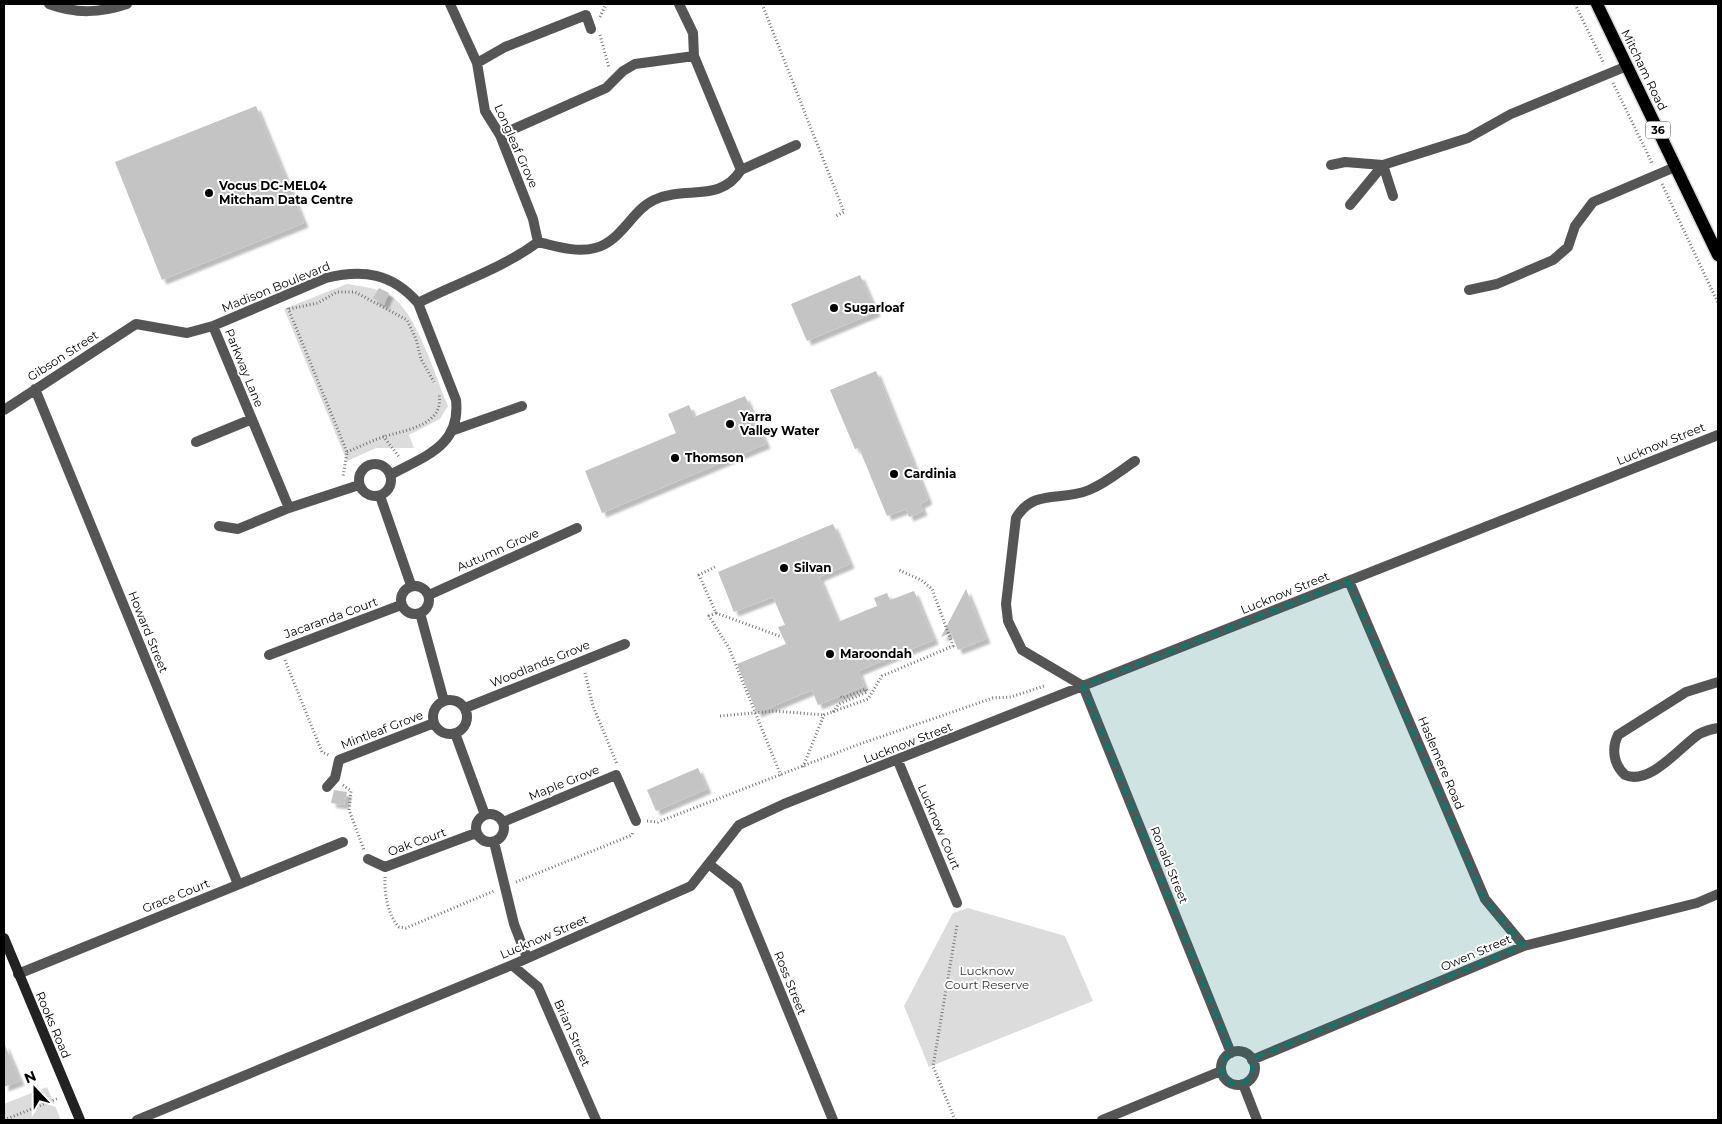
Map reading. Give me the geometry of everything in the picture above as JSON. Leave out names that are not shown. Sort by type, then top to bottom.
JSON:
[{"type":"main road","name":"Mitcham Road","points":[[1597,4],[1718,256]]},
{"type":"street","points":[[50,4],[65,10],[88,12],[111,9],[127,4]]},
{"type":"street","name":"Longleaf Grove","points":[[450,4],[477,63],[485,111],[500,135],[533,219],[538,242]]},
{"type":"street","points":[[679,4],[693,33],[694,56],[741,170]]},
{"type":"street","points":[[477,63],[505,47],[586,14],[595,27]]},
{"type":"street","points":[[500,135],[606,88],[635,64],[694,56]]},
{"type":"street","points":[[1331,165],[1345,162],[1383,165],[1468,138],[1511,114],[1627,66]]},
{"type":"street","points":[[418,303],[441,291],[505,264],[538,242],[576,250],[596,248],[608,242],[652,201],[672,193],[708,192],[724,188],[735,179],[741,170],[796,145]]},
{"type":"street","points":[[1383,165],[1393,196]]},
{"type":"street","points":[[1350,204],[1383,165]]},
{"type":"street","points":[[1468,290],[1497,284],[1553,260],[1568,247],[1574,226],[1593,202],[1675,167]]},
{"type":"street","name":"Madison Boulevard","points":[[136,324],[187,333],[213,326],[326,278],[364,273],[388,280],[407,292],[418,303],[456,400],[458,416],[454,430]]},
{"type":"street","name":"Gibson Street","points":[[4,410],[136,324]]},
{"type":"street","name":"Parkway Lane","points":[[213,326],[288,508]]},
{"type":"street","name":"Howard Street","points":[[35,389],[238,884]]},
{"type":"street","points":[[390,475],[443,445],[454,430],[522,406]]},
{"type":"street","name":"Parkway Lane","points":[[196,442],[252,419]]},
{"type":"street","name":"Lucknow Street","points":[[137,1120],[512,965],[691,886],[710,865],[739,826],[792,801],[898,761],[1718,435]]},
{"type":"street","points":[[1083,686],[1022,650],[1008,621],[1006,604],[1016,518],[1023,506],[1034,500],[1077,494],[1089,490],[1106,482],[1135,460]]},
{"type":"street","points":[[369,465],[382,465],[390,475],[390,488],[380,496],[367,495],[359,485],[360,473],[369,465]]},
{"type":"street","points":[[219,526],[238,529],[288,508],[359,485]]},
{"type":"street","points":[[380,496],[411,586]]},
{"type":"street","name":"Autumn Grove","points":[[429,595],[577,528]]},
{"type":"street","name":"Haslemere Road","points":[[1349,582],[1485,899],[1524,946]]},
{"type":"street","points":[[411,586],[422,587],[429,595],[428,606],[420,613],[409,613],[401,605],[402,593],[411,586]]},
{"type":"street","name":"Jacaranda Court","points":[[269,655],[401,605]]},
{"type":"street","points":[[420,613],[444,701]]},
{"type":"street","name":"Woodlands Grove","points":[[465,708],[624,644]]},
{"type":"street","points":[[1718,682],[1686,692],[1618,735],[1614,742],[1617,764],[1625,776],[1638,776],[1652,771],[1669,760],[1700,734],[1718,728]]},
{"type":"street","name":"Ronald Street","points":[[1083,686],[1231,1053]]},
{"type":"street","points":[[455,700],[465,708],[467,720],[464,726],[454,733],[443,732],[434,723],[434,712],[444,701],[455,700]]},
{"type":"street","name":"Mintleaf Grove","points":[[327,787],[335,778],[339,760],[434,723]]},
{"type":"street","points":[[454,733],[485,815]]},
{"type":"street","name":"Lucknow Court","points":[[898,761],[957,903]]},
{"type":"street","name":"Maple Grove","points":[[503,822],[616,775],[636,821]]},
{"type":"street","points":[[485,815],[496,815],[503,822],[504,831],[494,842],[485,842],[476,833],[476,822],[485,815]]},
{"type":"street","name":"Oak Court","points":[[368,860],[385,867],[476,833]]},
{"type":"street","name":"Grace Court","points":[[18,974],[343,842]]},
{"type":"street","points":[[494,842],[514,924],[527,958]]},
{"type":"street","name":"Ross Street","points":[[710,865],[737,886],[833,1120]]},
{"type":"street","name":"Owen Street","points":[[1252,1060],[1524,946],[1697,903],[1718,894]]},
{"type":"street","name":"Rooks Road","points":[[4,938],[80,1120]]},
{"type":"street","name":"Brian Street","points":[[512,965],[538,987],[596,1120]]},
{"type":"street","points":[[1243,1052],[1252,1060],[1254,1065],[1252,1077],[1243,1084],[1238,1085],[1227,1081],[1221,1071],[1223,1060],[1231,1053],[1243,1052]]},
{"type":"street","points":[[1102,1120],[1221,1071]]},
{"type":"street","points":[[1243,1084],[1257,1120]]},
{"type":"path","points":[[599,20],[606,4]]},
{"type":"path","points":[[762,4],[844,212],[836,216]]},
{"type":"path","points":[[1575,4],[1718,303]]},
{"type":"path","points":[[595,27],[609,68],[617,77]]},
{"type":"path","points":[[288,309],[318,303],[337,292],[348,291],[355,292],[407,320],[416,340],[421,359],[440,397],[438,407],[429,420],[418,427],[383,436],[347,452]]},
{"type":"path","points":[[283,296],[347,452],[341,490]]},
{"type":"path","points":[[383,436],[406,466]]},
{"type":"path","points":[[715,567],[699,575],[716,613]]},
{"type":"path","points":[[720,716],[735,713],[755,714],[775,711],[824,715],[868,699],[882,676],[953,646],[932,589],[921,580],[899,570]]},
{"type":"path","points":[[781,776],[729,648],[709,616],[716,613],[782,636]]},
{"type":"path","points":[[281,650],[322,752],[339,760]]},
{"type":"path","points":[[582,661],[593,706],[617,764],[616,775]]},
{"type":"path","points":[[636,821],[658,822],[857,745],[993,698],[1010,697],[1052,683]]},
{"type":"path","points":[[832,712],[839,704],[867,692],[866,689],[844,698],[838,697],[839,704]]},
{"type":"path","points":[[803,766],[824,715]]},
{"type":"path","points":[[335,778],[351,791],[349,810],[368,860]]},
{"type":"path","points":[[955,1120],[934,1066],[956,925]]},
{"type":"path","points":[[4,1120],[69,1094]]},
{"type":"highlighted area","points":[[1349,581],[1485,899],[1524,946],[1254,1059],[1252,1077],[1243,1084],[1232,1084],[1223,1077],[1221,1065],[1231,1052],[1083,686]]},
{"type":"green space","points":[[347,284],[379,290],[395,299],[412,320],[426,349],[448,406],[440,419],[409,435],[414,448],[376,448],[347,461],[284,309]]},
{"type":"green space","name":"Lucknow Court Reserve","points":[[968,908],[1065,936],[1093,1001],[929,1067],[904,1006],[953,913]]},
{"type":"green space","points":[[47,1087],[61,1120],[4,1120],[4,1104]]},
{"type":"building","name":"Vocus DC-MEL04 Mitcham Data Centre","points":[[256,106],[304,223],[162,280],[115,162]]},
{"type":"building","name":"Sugarloaf","points":[[860,275],[876,312],[807,341],[791,304]]},
{"type":"building","points":[[379,288],[389,293],[384,305],[373,298]]},
{"type":"building","points":[[876,371],[928,500],[920,504],[923,511],[909,517],[906,509],[887,516],[859,448],[855,449],[830,390]]},
{"type":"building","name":"Thomson","points":[[745,396],[766,444],[602,513],[585,471],[676,433],[668,414],[689,405],[694,417]]},
{"type":"building","name":"Maroondah","points":[[833,524],[850,564],[819,577],[838,622],[877,606],[874,598],[887,593],[890,600],[914,591],[934,640],[858,671],[864,686],[818,705],[812,690],[757,713],[737,664],[786,644],[778,627],[785,625],[773,597],[734,612],[718,572]]},
{"type":"building","points":[[966,589],[986,639],[958,650],[951,633],[941,637]]},
{"type":"building","points":[[698,768],[707,789],[656,811],[647,790]]},
{"type":"building","points":[[334,790],[347,792],[344,805],[331,803]]},
{"type":"building","points":[[4,1043],[20,1081],[4,1087]]},
{"type":"place","name":"Vocus DC-MEL04 Mitcham Data Centre","points":[[209,193]]},
{"type":"place","name":"Sugarloaf","points":[[834,308]]},
{"type":"place","name":"Yarra Valley Water","points":[[730,424]]},
{"type":"place","name":"Thomson","points":[[675,458]]},
{"type":"place","name":"Cardinia","points":[[894,474]]},
{"type":"place","name":"Silvan","points":[[784,568]]},
{"type":"place","name":"Maroondah","points":[[830,654]]}]
